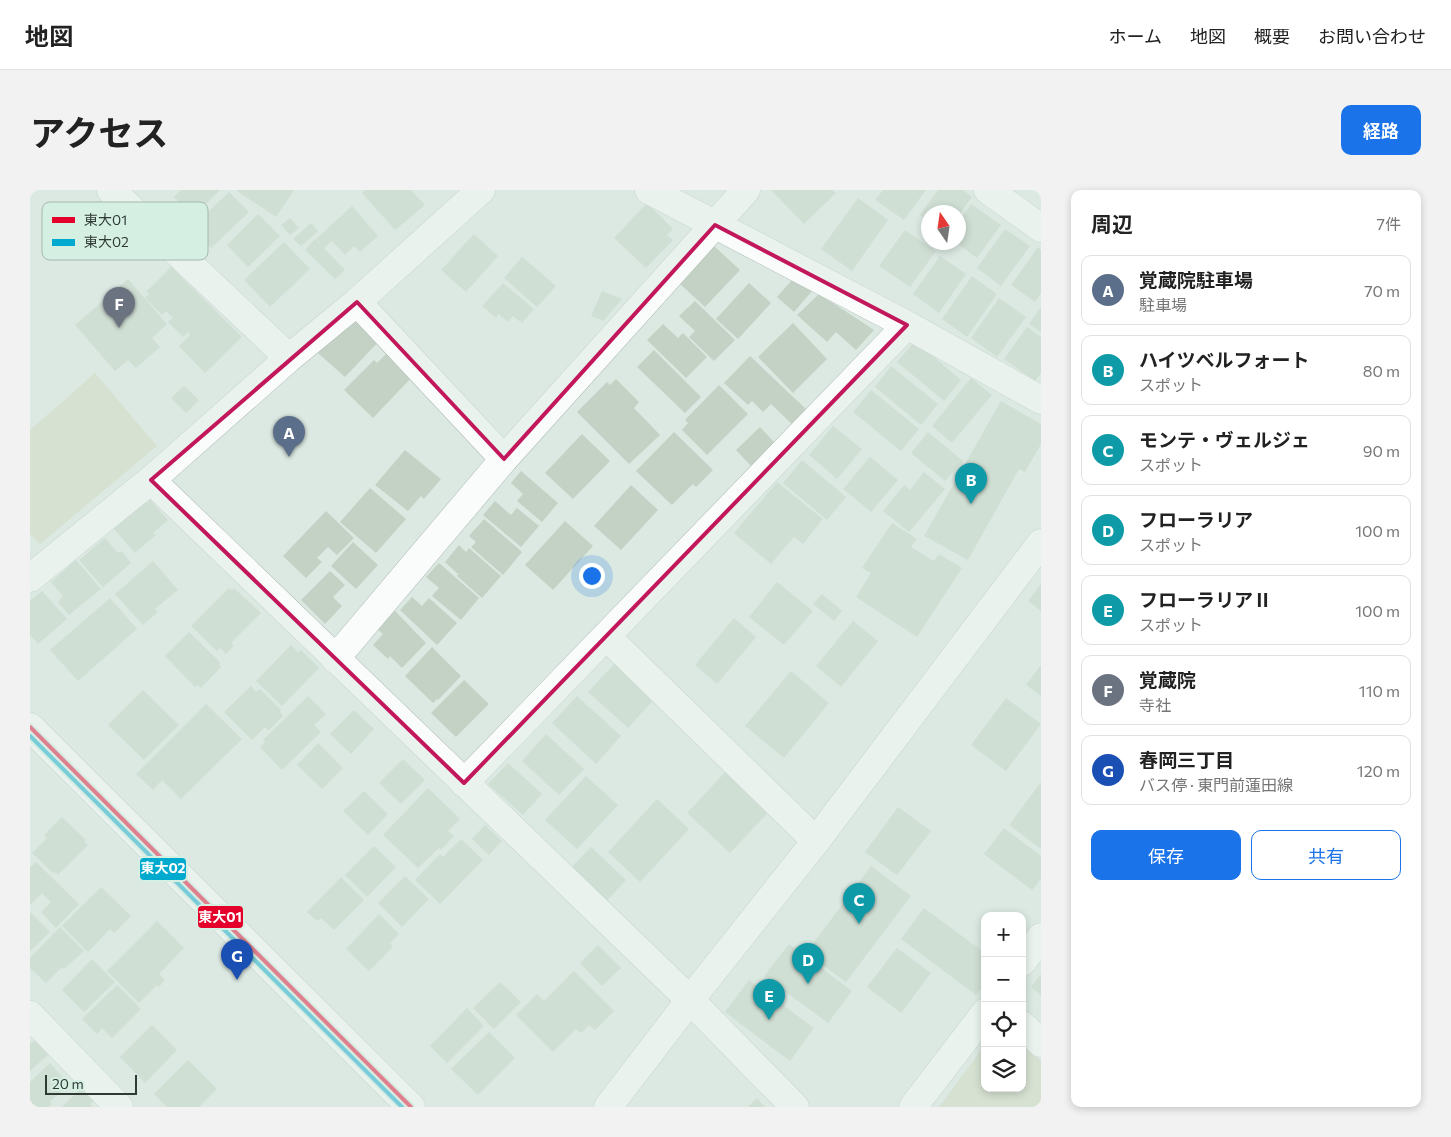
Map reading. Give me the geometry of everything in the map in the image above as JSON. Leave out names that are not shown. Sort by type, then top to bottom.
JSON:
[{"type":"street","points":[[111,190],[124,202]]},
{"type":"street","points":[[30,578],[151,480],[289,358],[357,302],[481,190]]},
{"type":"street","points":[[648,190],[907,325],[1041,400]]},
{"type":"street","points":[[335,659],[504,459],[746,190]]},
{"type":"street","points":[[988,190],[1041,228]]},
{"type":"street","points":[[185,260],[289,358]]},
{"type":"street","points":[[357,302],[504,459]]},
{"type":"street","points":[[464,783],[907,325]]},
{"type":"street","points":[[151,480],[690,1000],[795,1107]]},
{"type":"street","points":[[608,1107],[816,840],[1041,543]]},
{"type":"street","points":[[606,636],[816,840]]},
{"type":"street","points":[[30,728],[412,1107]]},
{"type":"street","points":[[1026,957],[1041,937]]},
{"type":"street","points":[[30,1015],[119,1107]]},
{"type":"street","points":[[913,1107],[981,1018]]},
{"type":"street","points":[[1026,1029],[1041,1043]]},
{"type":"highlighted area","points":[[715,225],[907,325],[464,783],[151,480],[357,302],[504,459]]},
{"type":"green space","points":[[95,373],[157,446],[40,544],[30,534],[30,430]]},
{"type":"green space","points":[[1026,1047],[1041,1061],[1041,1107],[939,1107],[981,1050],[981,1092],[1026,1092]]},
{"type":"building","points":[[181,190],[220,190],[208,202],[179,202],[174,197]]},
{"type":"building","points":[[238,190],[294,190],[276,217]]},
{"type":"building","points":[[366,190],[411,190],[425,205],[395,230],[362,193]]},
{"type":"building","points":[[771,190],[833,190],[836,193],[804,224]]},
{"type":"building","points":[[883,190],[926,190],[904,220],[875,200]]},
{"type":"building","points":[[938,190],[963,190],[972,197],[966,205],[927,205]]},
{"type":"building","points":[[229,192],[249,212],[211,248],[208,245],[208,212]]},
{"type":"building","points":[[858,198],[888,220],[852,271],[821,249]]},
{"type":"building","points":[[647,203],[673,229],[667,235],[673,240],[646,268],[614,238]]},
{"type":"building","points":[[971,204],[1001,225],[977,258],[966,250],[966,211]]},
{"type":"building","points":[[352,206],[378,236],[360,252],[354,246],[345,255],[332,241],[324,248],[316,239]]},
{"type":"building","points":[[258,214],[280,236],[248,267],[227,245]]},
{"type":"building","points":[[290,218],[299,228],[290,235],[281,225]]},
{"type":"building","points":[[311,223],[318,231],[301,246],[293,239]]},
{"type":"building","points":[[1005,229],[1030,246],[1001,286],[977,268]]},
{"type":"building","points":[[905,230],[921,241],[921,250],[936,251],[910,287],[879,266]]},
{"type":"building","points":[[474,234],[498,256],[466,292],[441,270]]},
{"type":"building","points":[[315,239],[345,270],[335,279],[305,250]]},
{"type":"building","points":[[284,242],[310,269],[270,307],[244,280]]},
{"type":"building","points":[[714,246],[740,270],[705,307],[680,284]]},
{"type":"building","points":[[1038,247],[1041,250],[1041,293],[1035,302],[1011,285]]},
{"type":"building","points":[[940,256],[966,274],[939,313],[913,294]]},
{"type":"building","points":[[522,257],[556,286],[537,307],[504,278]]},
{"type":"building","points":[[171,267],[242,337],[205,373],[179,346],[190,335],[188,332],[183,337],[168,322],[173,318],[166,311],[162,315],[145,298],[149,294],[146,292]]},
{"type":"building","points":[[972,276],[997,294],[967,337],[942,319]]},
{"type":"building","points":[[128,279],[167,324],[152,338],[160,347],[136,368],[128,360],[115,371],[75,325]]},
{"type":"building","points":[[792,280],[813,290],[794,312],[777,297]]},
{"type":"building","points":[[503,283],[534,309],[522,323],[513,316],[508,322],[498,314],[496,318],[482,306]]},
{"type":"building","points":[[749,283],[771,303],[738,339],[716,319]]},
{"type":"building","points":[[602,291],[622,299],[603,321],[591,316]]},
{"type":"building","points":[[819,294],[874,330],[856,350],[836,332],[827,342],[797,315]]},
{"type":"building","points":[[999,298],[1026,317],[997,357],[971,338]]},
{"type":"building","points":[[695,301],[735,340],[714,361],[689,337],[695,331],[679,316]]},
{"type":"building","points":[[1041,307],[1041,332],[1029,324]]},
{"type":"building","points":[[360,317],[382,338],[345,377],[318,353],[349,319],[354,324]]},
{"type":"building","points":[[793,323],[827,359],[793,393],[758,357]]},
{"type":"building","points":[[663,324],[678,338],[683,333],[707,357],[686,378],[647,340]]},
{"type":"building","points":[[1027,327],[1041,337],[1041,373],[1035,381],[1004,359]]},
{"type":"building","points":[[915,341],[961,380],[944,401],[897,362]]},
{"type":"building","points":[[654,350],[701,397],[685,413],[637,367]]},
{"type":"building","points":[[389,351],[414,375],[373,418],[344,390],[374,360],[377,363]]},
{"type":"building","points":[[750,356],[808,411],[794,426],[771,404],[763,412],[752,401],[748,405],[724,383]]},
{"type":"building","points":[[891,366],[938,404],[921,425],[875,387]]},
{"type":"building","points":[[971,378],[992,395],[952,443],[932,426]]},
{"type":"building","points":[[616,379],[639,402],[634,408],[660,435],[629,464],[577,412],[607,382],[610,385]]},
{"type":"building","points":[[719,385],[748,414],[707,455],[682,430],[688,423],[685,420]]},
{"type":"building","points":[[184,386],[199,400],[186,413],[171,398]]},
{"type":"building","points":[[871,390],[919,429],[901,451],[853,412]]},
{"type":"building","points":[[1001,401],[1041,424],[1041,444],[1025,472],[1019,469],[968,560],[924,536]]},
{"type":"building","points":[[833,426],[862,449],[837,479],[809,455]]},
{"type":"building","points":[[760,427],[775,443],[751,466],[736,450]]},
{"type":"building","points":[[674,432],[713,470],[696,487],[693,484],[672,505],[636,471]]},
{"type":"building","points":[[928,432],[963,461],[945,481],[911,453]]},
{"type":"building","points":[[582,434],[610,461],[573,499],[545,473]]},
{"type":"building","points":[[405,450],[441,479],[424,499],[421,496],[408,511],[375,485]]},
{"type":"building","points":[[870,457],[898,480],[871,512],[843,489]]},
{"type":"building","points":[[802,460],[846,497],[827,520],[783,483]]},
{"type":"building","points":[[521,471],[558,503],[542,522],[517,501],[523,494],[511,483]]},
{"type":"building","points":[[924,472],[945,489],[909,532],[883,511],[904,485],[910,490]]},
{"type":"building","points":[[777,482],[823,519],[803,544],[794,537],[771,564],[734,533]]},
{"type":"building","points":[[631,485],[658,510],[621,550],[594,526]]},
{"type":"building","points":[[370,488],[406,519],[376,553],[340,522]]},
{"type":"building","points":[[145,500],[147,503],[150,500],[168,520],[153,533],[156,535],[135,553],[113,528]]},
{"type":"building","points":[[495,501],[511,515],[517,508],[539,526],[521,547],[483,515]]},
{"type":"building","points":[[326,511],[354,538],[337,555],[328,547],[317,558],[322,562],[306,578],[283,556]]},
{"type":"building","points":[[484,519],[522,552],[503,575],[471,547],[476,542],[469,536]]},
{"type":"building","points":[[565,521],[593,546],[553,590],[525,565]]},
{"type":"building","points":[[892,523],[917,539],[911,547],[934,561],[939,554],[962,568],[917,637],[856,597],[871,573],[862,568]]},
{"type":"building","points":[[105,538],[118,553],[122,551],[131,563],[103,587],[79,560]]},
{"type":"building","points":[[353,542],[378,565],[356,589],[331,566]]},
{"type":"building","points":[[459,545],[466,552],[469,548],[501,576],[482,598],[457,576],[458,574],[445,562]]},
{"type":"building","points":[[76,560],[101,589],[69,615],[58,602],[63,596],[51,582]]},
{"type":"building","points":[[153,561],[178,590],[155,609],[158,612],[143,625],[115,594]]},
{"type":"building","points":[[439,563],[479,598],[461,620],[432,596],[439,588],[426,577]]},
{"type":"building","points":[[330,571],[345,585],[333,597],[342,606],[325,624],[301,600]]},
{"type":"building","points":[[777,582],[813,611],[784,645],[749,617]]},
{"type":"building","points":[[1041,584],[1041,611],[1028,601]]},
{"type":"building","points":[[229,588],[232,590],[234,588],[261,613],[231,643],[234,646],[226,654],[220,648],[217,651],[191,626]]},
{"type":"building","points":[[42,591],[67,619],[38,644],[30,635],[30,601]]},
{"type":"building","points":[[822,594],[842,611],[834,621],[813,604]]},
{"type":"building","points":[[412,597],[422,606],[429,598],[457,623],[437,645],[400,610]]},
{"type":"building","points":[[110,598],[137,629],[78,681],[50,650]]},
{"type":"building","points":[[395,611],[426,643],[402,668],[390,656],[388,659],[373,645],[383,634],[377,629]]},
{"type":"building","points":[[734,618],[756,637],[717,684],[695,665]]},
{"type":"building","points":[[853,621],[878,641],[841,687],[816,666]]},
{"type":"building","points":[[189,632],[220,662],[221,667],[201,688],[198,685],[195,687],[165,656]]},
{"type":"building","points":[[291,645],[298,652],[301,650],[319,668],[282,706],[256,681]]},
{"type":"building","points":[[432,647],[461,676],[433,703],[405,676]]},
{"type":"building","points":[[620,658],[659,694],[628,728],[588,692]]},
{"type":"building","points":[[1041,665],[1041,696],[1026,685]]},
{"type":"building","points":[[791,671],[829,703],[784,758],[745,726]]},
{"type":"building","points":[[464,680],[489,704],[456,737],[431,713]]},
{"type":"building","points":[[251,686],[256,692],[260,689],[281,710],[280,712],[283,716],[268,731],[265,727],[252,740],[224,712]]},
{"type":"building","points":[[143,690],[179,725],[144,760],[108,725]]},
{"type":"building","points":[[308,696],[326,714],[314,725],[321,732],[282,770],[260,747],[265,742],[263,740]]},
{"type":"building","points":[[577,696],[621,736],[596,764],[552,723]]},
{"type":"building","points":[[1006,698],[1041,724],[1006,771],[971,745]]},
{"type":"building","points":[[206,704],[242,739],[181,799],[162,780],[153,790],[136,774]]},
{"type":"building","points":[[354,710],[374,729],[351,754],[330,734]]},
{"type":"building","points":[[546,734],[584,769],[559,795],[522,761]]},
{"type":"building","points":[[318,743],[343,768],[322,789],[297,765]]},
{"type":"building","points":[[403,759],[425,780],[401,804],[379,783]]},
{"type":"building","points":[[508,763],[542,794],[523,815],[488,784]]},
{"type":"building","points":[[730,767],[774,806],[730,853],[687,813]]},
{"type":"building","points":[[586,776],[618,805],[577,849],[545,820]]},
{"type":"building","points":[[1041,782],[1041,849],[1009,825]]},
{"type":"building","points":[[428,788],[460,819],[448,831],[454,836],[441,850],[439,848],[418,868],[383,835]]},
{"type":"building","points":[[364,791],[388,814],[368,835],[343,811]]},
{"type":"building","points":[[657,799],[689,829],[640,882],[608,852]]},
{"type":"building","points":[[898,807],[931,831],[897,875],[865,852]]},
{"type":"building","points":[[62,817],[86,840],[84,842],[88,845],[58,875],[55,872],[53,873],[32,853],[47,838],[44,835]]},
{"type":"building","points":[[485,825],[502,841],[489,855],[472,839]]},
{"type":"building","points":[[1004,828],[1041,856],[1041,879],[1032,890],[984,854]]},
{"type":"building","points":[[461,839],[483,860],[440,904],[415,880],[440,854],[443,857]]},
{"type":"building","points":[[374,846],[396,867],[367,897],[345,875]]},
{"type":"building","points":[[591,847],[626,880],[605,903],[569,870]]},
{"type":"building","points":[[36,862],[79,904],[56,928],[41,912],[51,902],[42,893],[30,903],[30,867]]},
{"type":"building","points":[[871,866],[911,896],[846,982],[806,953]]},
{"type":"building","points":[[405,876],[429,899],[402,927],[378,903]]},
{"type":"building","points":[[341,877],[364,900],[334,930],[321,918],[317,921],[307,912]]},
{"type":"building","points":[[101,887],[131,916],[114,933],[110,929],[88,952],[62,926]]},
{"type":"building","points":[[924,908],[981,950],[981,989],[976,995],[901,939]]},
{"type":"building","points":[[30,912],[50,932],[30,951]]},
{"type":"building","points":[[379,914],[399,934],[390,943],[393,947],[369,971],[346,949]]},
{"type":"building","points":[[157,921],[184,948],[159,974],[165,980],[159,987],[157,985],[139,1003],[107,971]]},
{"type":"building","points":[[60,927],[84,951],[64,969],[62,967],[46,983],[30,968],[30,958]]},
{"type":"building","points":[[789,944],[852,991],[828,1023],[764,976]]},
{"type":"building","points":[[598,945],[621,968],[602,986],[580,963]]},
{"type":"building","points":[[897,948],[931,973],[901,1013],[867,987]]},
{"type":"building","points":[[92,959],[115,982],[84,1012],[62,990]]},
{"type":"building","points":[[574,971],[614,1011],[595,1030],[589,1025],[581,1033],[576,1029],[553,1052],[516,1015],[537,994],[544,1001]]},
{"type":"building","points":[[1041,974],[1041,995],[1031,987]]},
{"type":"building","points":[[749,980],[814,1028],[790,1061],[725,1012]]},
{"type":"building","points":[[500,982],[521,1002],[494,1029],[473,1008]]},
{"type":"building","points":[[117,985],[141,1009],[112,1038],[102,1028],[97,1034],[82,1019]]},
{"type":"building","points":[[467,1008],[484,1026],[447,1063],[430,1046]]},
{"type":"building","points":[[152,1025],[177,1050],[145,1083],[120,1057]]},
{"type":"building","points":[[489,1032],[515,1058],[478,1095],[451,1069]]},
{"type":"building","points":[[35,1040],[48,1055],[30,1071],[30,1044]]},
{"type":"building","points":[[188,1060],[217,1089],[199,1107],[167,1107],[154,1094]]},
{"type":"building","points":[[50,1063],[68,1084],[50,1102],[52,1104],[48,1107],[30,1107],[30,1082]]},
{"type":"building","points":[[82,1087],[95,1100],[90,1104],[93,1107],[62,1107]]},
{"type":"building","points":[[757,1098],[765,1107],[748,1107]]},
{"type":"transit line","name":"東大01","points":[[30,727],[411,1107]]},
{"type":"transit line","name":"東大02","points":[[30,736],[402,1107]]},
{"type":"place","name":"覚蔵院","points":[[119,328]]},
{"type":"place","name":"覚蔵院駐車場","points":[[289,457]]},
{"type":"place","name":"ハイツベルフォート","points":[[971,504]]},
{"type":"place","name":"モンテ・ヴェルジェ","points":[[859,924]]},
{"type":"place","name":"春岡三丁目","points":[[237,980]]},
{"type":"place","name":"フローラリア","points":[[808,984]]},
{"type":"place","name":"フローラリアⅡ","points":[[769,1020]]}]
